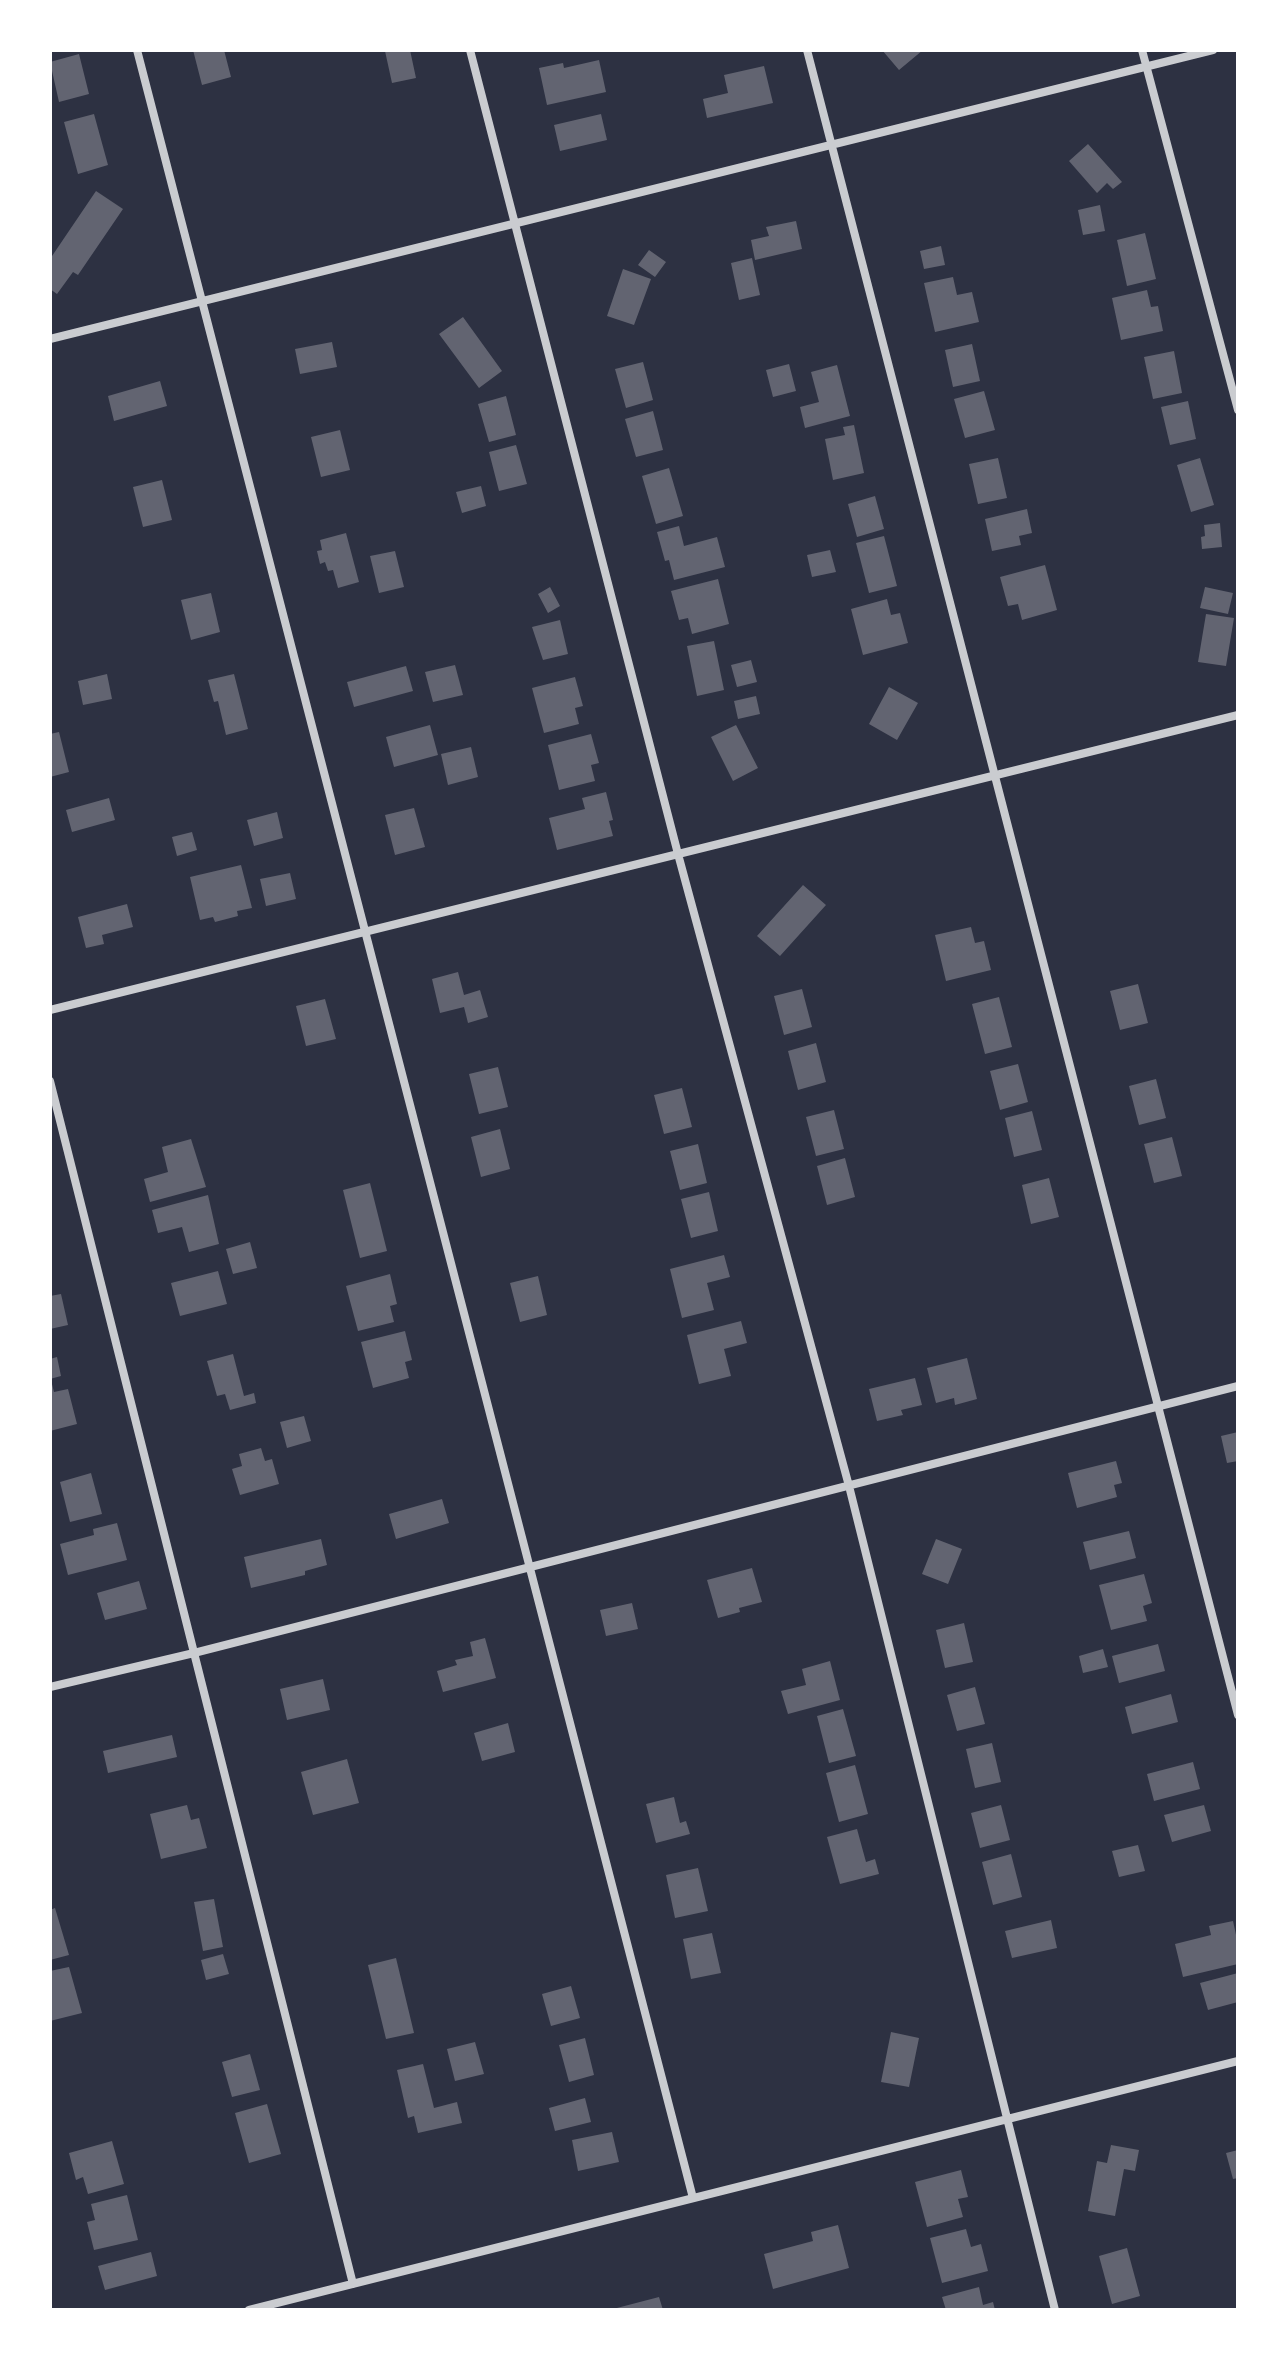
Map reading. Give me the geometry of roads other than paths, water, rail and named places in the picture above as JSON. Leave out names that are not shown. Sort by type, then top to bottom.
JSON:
[{"type":"street","points":[[137,50],[693,2198]]},
{"type":"street","points":[[470,50],[678,854],[849,1486],[1055,2310]]},
{"type":"street","points":[[807,50],[1238,1715]]},
{"type":"street","points":[[1142,50],[1238,410]]},
{"type":"street","points":[[50,339],[1213,50]]},
{"type":"street","points":[[50,1010],[1238,715]]},
{"type":"street","points":[[50,1081],[353,2284]]},
{"type":"street","points":[[50,1687],[194,1653],[1238,1386]]},
{"type":"street","points":[[249,2310],[1238,2061]]}]
